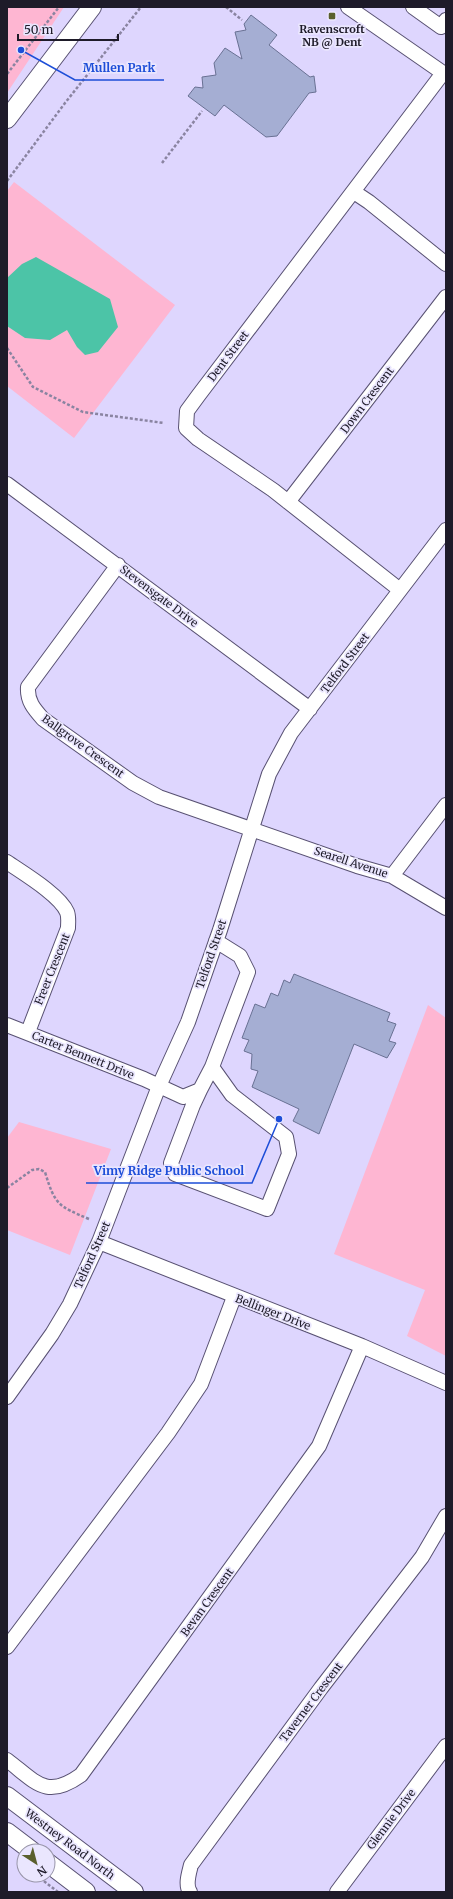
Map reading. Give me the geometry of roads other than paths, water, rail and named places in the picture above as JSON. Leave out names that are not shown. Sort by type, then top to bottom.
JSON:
[{"type":"main road","points":[[7,119],[92,7]]},
{"type":"main road","name":"Westney Road North","points":[[7,1796],[134,1892]]},
{"type":"main road","points":[[7,1832],[21,1843]]},
{"type":"main road","points":[[56,1869],[86,1892]]},
{"type":"street","points":[[348,7],[444,74]]},
{"type":"street","points":[[414,7],[441,27],[446,20]]},
{"type":"street","name":"Dent Street","points":[[400,590],[288,502],[198,439],[186,428],[187,411],[444,74]]},
{"type":"street","points":[[354,192],[369,202],[446,264]]},
{"type":"street","name":"Down Crescent","points":[[288,502],[446,297]]},
{"type":"street","name":"Stevensgate Drive","points":[[7,484],[310,709]]},
{"type":"street","name":"Telford Street","points":[[7,1397],[52,1334],[70,1304],[98,1242],[159,1086],[188,1022],[216,941],[269,774],[278,754],[291,733],[446,530]]},
{"type":"street","name":"Ballgrove Crescent","points":[[118,565],[28,687],[27,695],[32,707],[43,719],[133,783],[158,797],[251,828]]},
{"type":"street","points":[[392,876],[446,805]]},
{"type":"street","name":"Searell Avenue","points":[[251,828],[357,866],[392,876],[446,908]]},
{"type":"street","name":"Freer Crescent","points":[[7,862],[46,889],[64,906],[68,914],[68,928],[28,1032]]},
{"type":"street","points":[[212,1067],[232,1095],[286,1137],[288,1154],[267,1209],[175,1174],[171,1163],[193,1105],[212,1067],[248,972],[240,956],[216,941]]},
{"type":"street","name":"Carter Bennett Drive","points":[[7,1025],[28,1032],[183,1097],[200,1090]]},
{"type":"street","name":"Bellinger Drive","points":[[98,1242],[234,1297],[362,1346],[446,1383]]},
{"type":"street","points":[[7,1647],[168,1433],[201,1384],[234,1297]]},
{"type":"street","name":"Bevan Crescent","points":[[7,1760],[43,1786],[56,1788],[68,1784],[82,1775],[319,1446],[362,1346]]},
{"type":"street","name":"Taverner Crescent","points":[[190,1892],[188,1889],[188,1875],[191,1865],[321,1688],[422,1557],[446,1516]]},
{"type":"street","name":"Glennie Drive","points":[[337,1892],[446,1746]]},
{"type":"place","name":"Ravenscroft NB @ Dent","points":[[332,16]]},
{"type":"place","name":"Mullen Park","points":[[21,50]]},
{"type":"place","name":"Vimy Ridge Public School","points":[[279,1119]]}]
